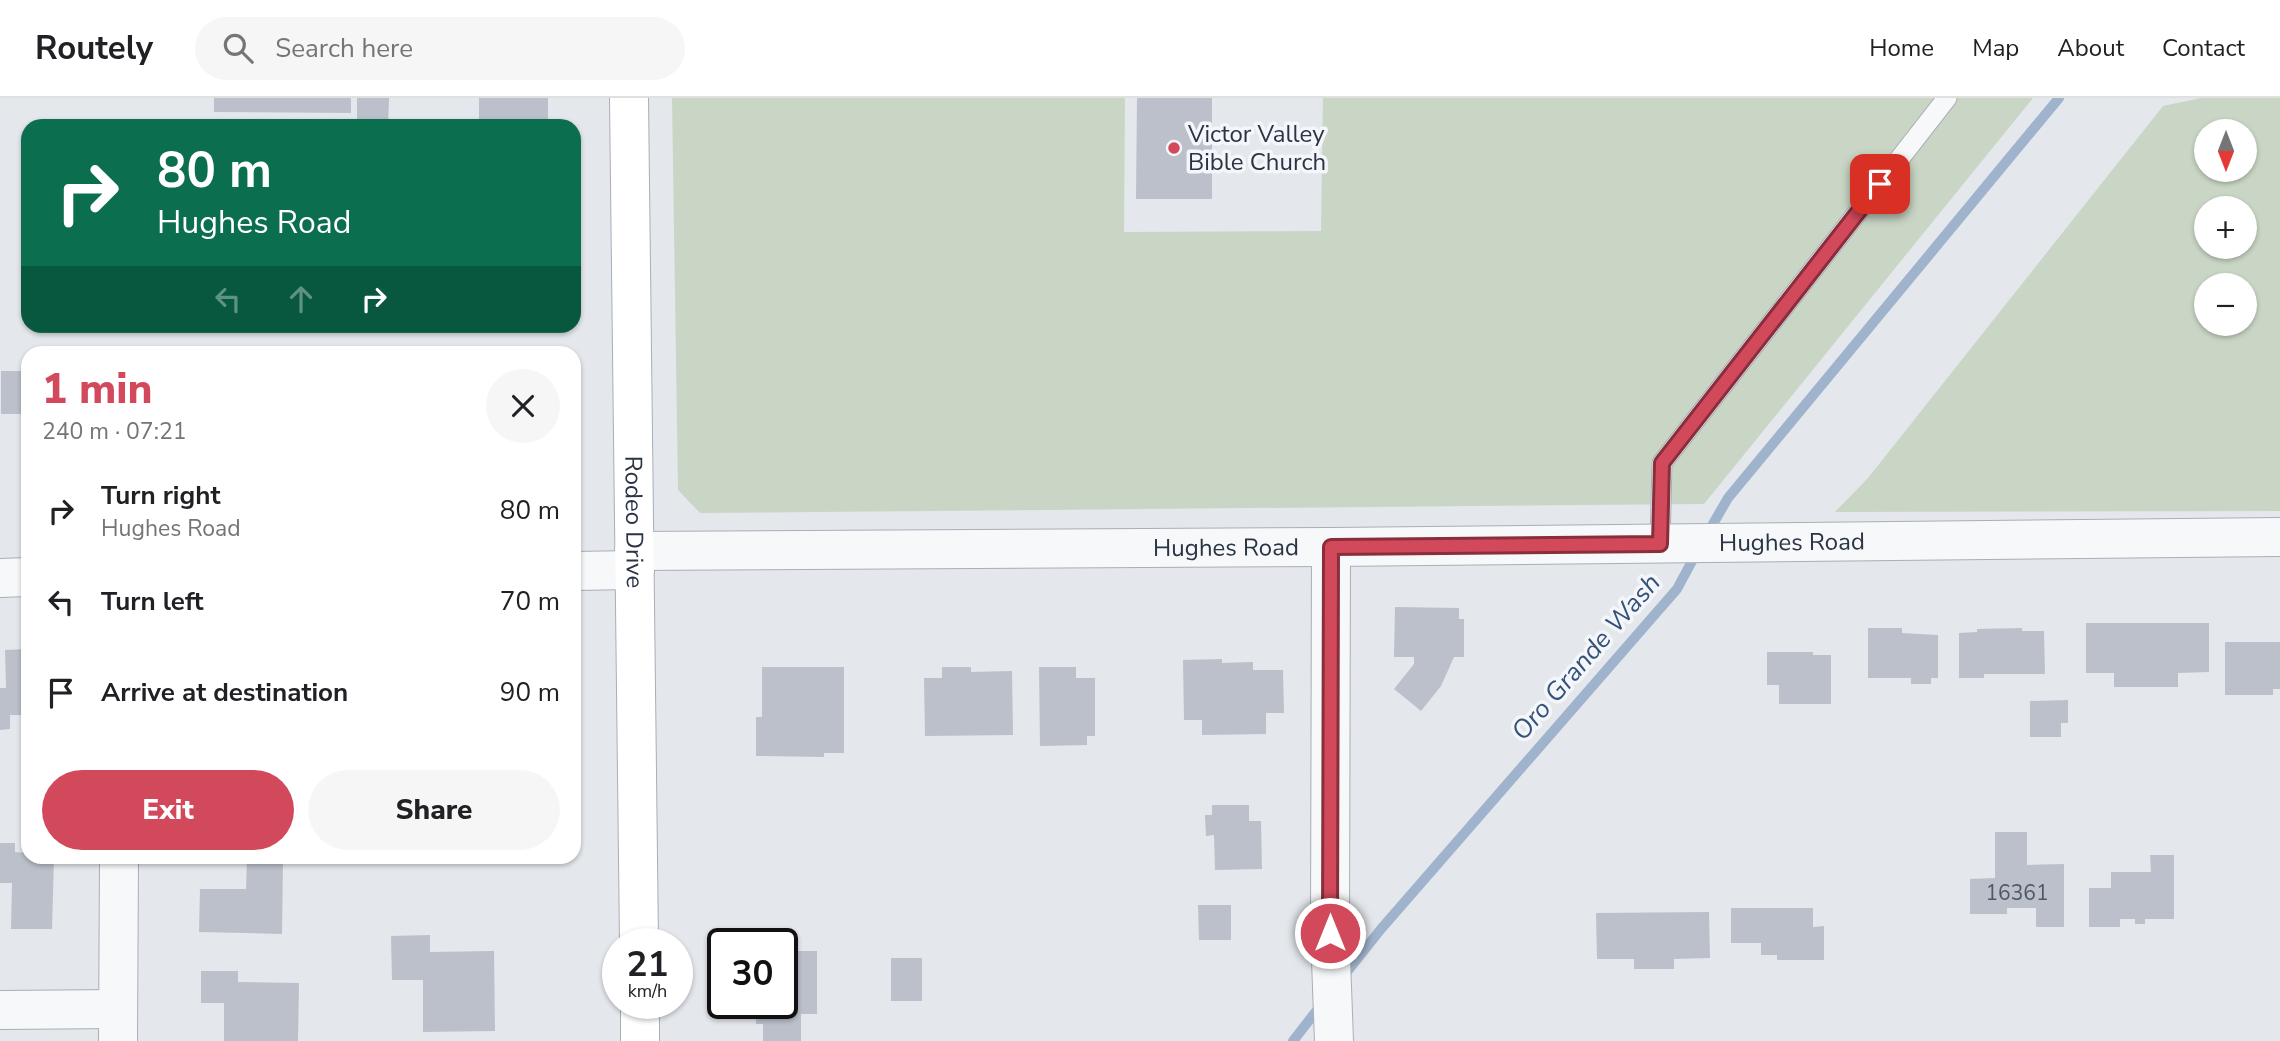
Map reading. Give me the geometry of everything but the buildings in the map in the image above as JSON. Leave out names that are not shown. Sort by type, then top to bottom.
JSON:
[{"type":"street","name":"Rodeo Drive","points":[[629,98],[639,928]]},
{"type":"street","name":"Hughes Road","points":[[581,570],[635,561],[1331,547],[2280,537]]},
{"type":"street","points":[[1331,547],[1330,933],[1334,1041]]},
{"type":"street","points":[[0,578],[21,577]]},
{"type":"street","points":[[0,1010],[118,1025],[119,864]]},
{"type":"street","points":[[640,1019],[640,1041]]},
{"type":"lane","points":[[1660,544],[1662,463],[1947,98]]},
{"type":"green space","points":[[672,98],[1125,98],[1124,232],[1321,231],[1323,98],[2033,98],[1704,504],[700,513],[678,490]]},
{"type":"green space","points":[[2201,98],[2280,98],[2280,511],[1835,512],[1868,478],[2163,106]]},
{"type":"waterway","name":"Oro Grande Wash","points":[[1706,536],[1728,498],[2059,98]]},
{"type":"waterway","name":"Oro Grande Wash","points":[[1342,978],[1381,929],[1677,589],[1698,550]]},
{"type":"waterway","name":"Oro Grande Wash","points":[[1293,1041],[1321,1005]]},
{"type":"place","name":"Victor Valley Bible Church","points":[[1174,148]]},
{"type":"route","points":[[1330,933],[1331,547],[1660,544],[1662,463],[1880,184]]}]
